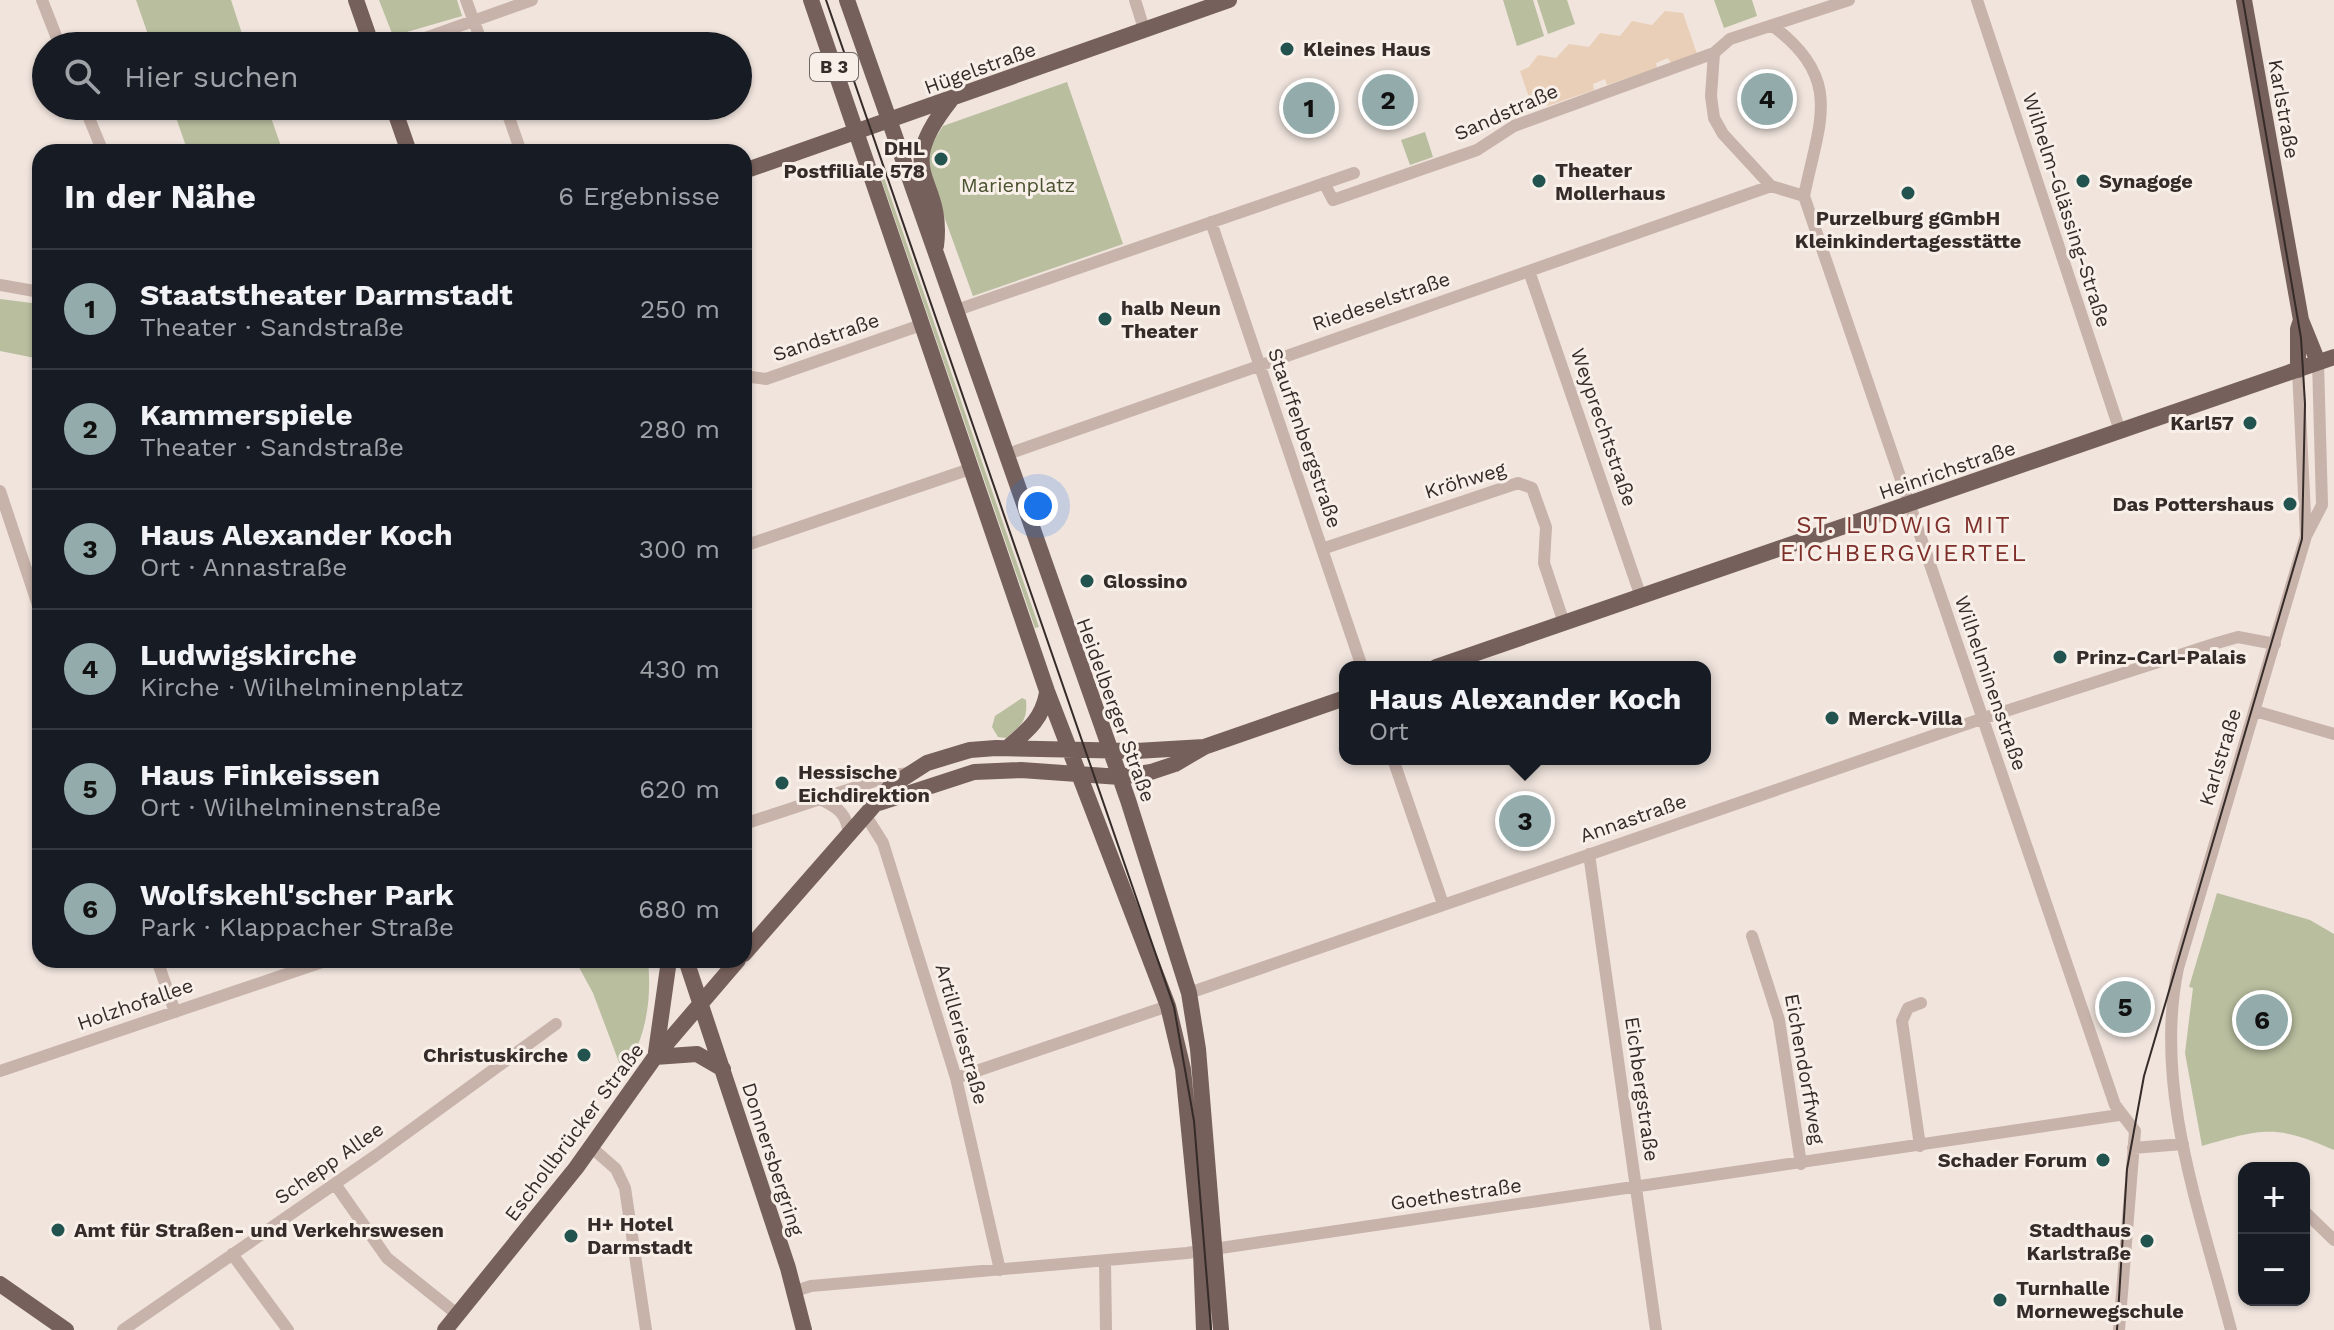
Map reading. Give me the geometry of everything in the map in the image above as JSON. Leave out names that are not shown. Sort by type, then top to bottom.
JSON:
[{"type":"main road","points":[[356,0],[367,32]]},
{"type":"main road","name":"B 3","points":[[811,0],[856,133]]},
{"type":"main road","name":"B 3","points":[[847,0],[890,122]]},
{"type":"main road","name":"Hügelstraße","points":[[752,168],[1229,0]]},
{"type":"main road","name":"Karlstraße","points":[[2244,0],[2301,320],[2326,360]]},
{"type":"main road","points":[[935,251],[938,226],[919,164],[931,124],[950,100]]},
{"type":"main road","points":[[398,120],[406,144]]},
{"type":"main road","name":"Heidelberger Straße","points":[[890,122],[1120,777],[1189,993],[1198,1049],[1208,1250],[1204,1330]]},
{"type":"main road","name":"Heidelberger Straße","points":[[856,133],[1047,691],[1168,1006],[1183,1069],[1221,1330]]},
{"type":"main road","name":"Karlstraße","points":[[2298,370],[2297,339],[2301,320]]},
{"type":"main road","name":"Heinrichstraße","points":[[1453,661],[2326,360]]},
{"type":"main road","points":[[1007,748],[1034,725],[1044,710],[1047,691]]},
{"type":"main road","points":[[871,810],[936,781],[974,772],[1035,771],[1120,777],[1175,764],[1204,747],[1339,700]]},
{"type":"main road","points":[[752,945],[871,810],[909,773],[942,757],[1007,748],[1136,751],[1204,747]]},
{"type":"main road","points":[[668,968],[655,1057],[697,1054],[723,1069]]},
{"type":"main road","name":"Donnersbergring","points":[[689,968],[795,1291],[804,1330]]},
{"type":"main road","name":"Eschollbrücker Straße","points":[[445,1330],[591,1147],[655,1057],[731,968]]},
{"type":"main road","points":[[0,1284],[66,1330]]},
{"type":"street","points":[[42,0],[55,32]]},
{"type":"street","points":[[466,0],[478,32]]},
{"type":"street","points":[[441,32],[532,0]]},
{"type":"street","points":[[1135,0],[1144,29]]},
{"type":"street","points":[[1774,27],[1798,45],[1813,65],[1822,97],[1804,196],[1771,186],[1723,134],[1714,118],[1714,53],[1730,39],[1849,0]]},
{"type":"street","name":"Wilhelm-Glässing-Straße","points":[[1977,0],[2120,431]]},
{"type":"street","name":"Sandstraße","points":[[1324,183],[1333,200],[1477,150],[1514,126],[1714,53]]},
{"type":"street","points":[[90,120],[100,144]]},
{"type":"street","points":[[510,120],[518,144]]},
{"type":"street","points":[[954,311],[1354,173]]},
{"type":"street","name":"Riedeselstraße","points":[[1005,455],[1771,186]]},
{"type":"street","name":"Wilhelminenstraße","points":[[1804,196],[2119,1115],[2135,1131],[2133,1148]]},
{"type":"street","name":"Stauffenbergstraße","points":[[1211,222],[1360,661]]},
{"type":"street","name":"Weyprechtstraße","points":[[1529,271],[1641,597]]},
{"type":"street","points":[[0,285],[32,291]]},
{"type":"street","name":"Sandstraße","points":[[752,377],[766,379],[921,325]]},
{"type":"street","name":"Karlstraße","points":[[2231,1330],[2183,1144],[2169,1058],[2173,991],[2306,536],[2322,505],[2326,360]]},
{"type":"street","name":"Karlstraße","points":[[2298,370],[2306,536]]},
{"type":"street","points":[[752,543],[970,469]]},
{"type":"street","name":"Kröhweg","points":[[1322,549],[1518,483],[1532,488],[1546,527],[1544,563],[1564,623]]},
{"type":"street","points":[[0,491],[32,587]]},
{"type":"street","name":"Annastraße","points":[[1189,993],[1981,719],[2238,637],[2275,644]]},
{"type":"street","points":[[2255,711],[2334,734]]},
{"type":"street","points":[[1395,765],[1443,904]]},
{"type":"street","points":[[752,821],[893,775],[909,773]]},
{"type":"street","points":[[820,799],[839,808],[845,816],[849,835]]},
{"type":"street","name":"Artilleriestraße","points":[[871,810],[956,1078],[1000,1270]]},
{"type":"street","name":"Eichbergstraße","points":[[1589,854],[1656,1330]]},
{"type":"street","name":"Eichendorffweg","points":[[1752,936],[1779,1020],[1801,1164]]},
{"type":"street","points":[[160,968],[175,1012]]},
{"type":"street","name":"Holzhofallee","points":[[0,1071],[304,968]]},
{"type":"street","points":[[1920,1146],[1902,1021],[1908,1008],[1921,1003]]},
{"type":"street","points":[[956,1078],[1168,1006]]},
{"type":"street","name":"Schepp Allee","points":[[123,1330],[335,1184],[556,1024]]},
{"type":"street","name":"Goethestraße","points":[[795,1291],[811,1286],[1105,1262],[1208,1250],[2119,1115]]},
{"type":"street","points":[[2119,1330],[2133,1148],[2183,1144]]},
{"type":"street","points":[[591,1147],[616,1169],[625,1188],[646,1330]]},
{"type":"street","points":[[335,1184],[387,1258],[458,1315]]},
{"type":"street","points":[[2310,1217],[2334,1240]]},
{"type":"street","points":[[232,1254],[288,1330]]},
{"type":"street","points":[[1105,1262],[1106,1330]]},
{"type":"green space","points":[[136,0],[231,0],[241,32],[147,32]]},
{"type":"green space","points":[[379,0],[457,0],[462,16],[407,32],[391,32]]},
{"type":"green space","points":[[1503,0],[1533,0],[1544,36],[1517,46]]},
{"type":"green space","points":[[1537,0],[1567,0],[1575,24],[1548,34]]},
{"type":"green space","points":[[1714,0],[1752,0],[1757,16],[1724,28]]},
{"type":"green space","name":"Marienplatz","points":[[1067,82],[1123,244],[973,296],[928,172],[930,147],[943,126]]},
{"type":"green space","points":[[177,120],[272,120],[280,144],[185,144]]},
{"type":"green space","points":[[1425,132],[1433,157],[1410,165],[1401,140]]},
{"type":"green space","points":[[880,166],[1039,627],[1035,628],[877,167]]},
{"type":"green space","points":[[0,299],[32,303],[32,357],[0,351]]},
{"type":"green space","points":[[1022,698],[1026,700],[1026,713],[1022,722],[1006,738],[998,737],[992,727],[995,716]]},
{"type":"green space","points":[[2217,893],[2310,920],[2334,934],[2334,1150],[2297,1136],[2268,1132],[2202,1146],[2185,1053],[2193,988],[2189,987]]},
{"type":"green space","points":[[579,968],[648,968],[646,1019],[637,1047],[623,1073],[593,993]]},
{"type":"sand","points":[[1665,11],[1683,13],[1697,54],[1671,63],[1668,58],[1656,63],[1657,68],[1607,85],[1605,79],[1593,84],[1594,90],[1547,106],[1545,101],[1532,106],[1520,71],[1529,67],[1538,55],[1556,58],[1569,44],[1589,47],[1600,33],[1620,36],[1632,21],[1652,25]]},
{"type":"tram line","points":[[826,0],[1174,1007],[1194,1121],[1211,1330]]},
{"type":"tram line","points":[[2117,1330],[2127,1169],[2144,1076],[2302,539],[2305,404],[2301,338],[2243,0]]},
{"type":"place","name":"Kleines Haus","points":[[1287,49]]},
{"type":"place","name":"Ludwigskirche","points":[[1767,99]]},
{"type":"place","name":"Kammerspiele","points":[[1388,100]]},
{"type":"place","name":"Staatstheater Darmstadt","points":[[1309,108]]},
{"type":"place","name":"DHL Postfiliale 578","points":[[941,159]]},
{"type":"place","name":"Theater Mollerhaus","points":[[1539,181]]},
{"type":"place","name":"Synagoge","points":[[2083,181]]},
{"type":"place","name":"Purzelburg gGmbH Kleinkindertagesstätte","points":[[1908,193]]},
{"type":"place","name":"halb Neun Theater","points":[[1105,319]]},
{"type":"place","name":"Karl57","points":[[2250,423]]},
{"type":"place","name":"Das Pottershaus","points":[[2290,504]]},
{"type":"place","name":"Glossino","points":[[1087,581]]},
{"type":"place","name":"Prinz-Carl-Palais","points":[[2060,657]]},
{"type":"place","name":"Merck-Villa","points":[[1832,718]]},
{"type":"place","name":"Hessische Eichdirektion","points":[[782,783]]},
{"type":"place","name":"Haus Alexander Koch","points":[[1525,821]]},
{"type":"place","name":"Haus Finkeissen","points":[[2125,1007]]},
{"type":"place","name":"Wolfskehl'scher Park","points":[[2262,1020]]},
{"type":"place","name":"Christuskirche","points":[[584,1055]]},
{"type":"place","name":"Schader Forum","points":[[2103,1160]]},
{"type":"place","name":"Amt für Straßen- und Verkehrswesen","points":[[58,1230]]},
{"type":"place","name":"H+ Hotel Darmstadt","points":[[571,1236]]},
{"type":"place","name":"Stadthaus Karlstraße","points":[[2147,1241]]},
{"type":"place","name":"Turnhalle Mornewegschule","points":[[2000,1300]]},
{"type":"district","name":"ST. LUDWIG MIT EICHBERGVIERTEL","points":[[1904,539]]}]
